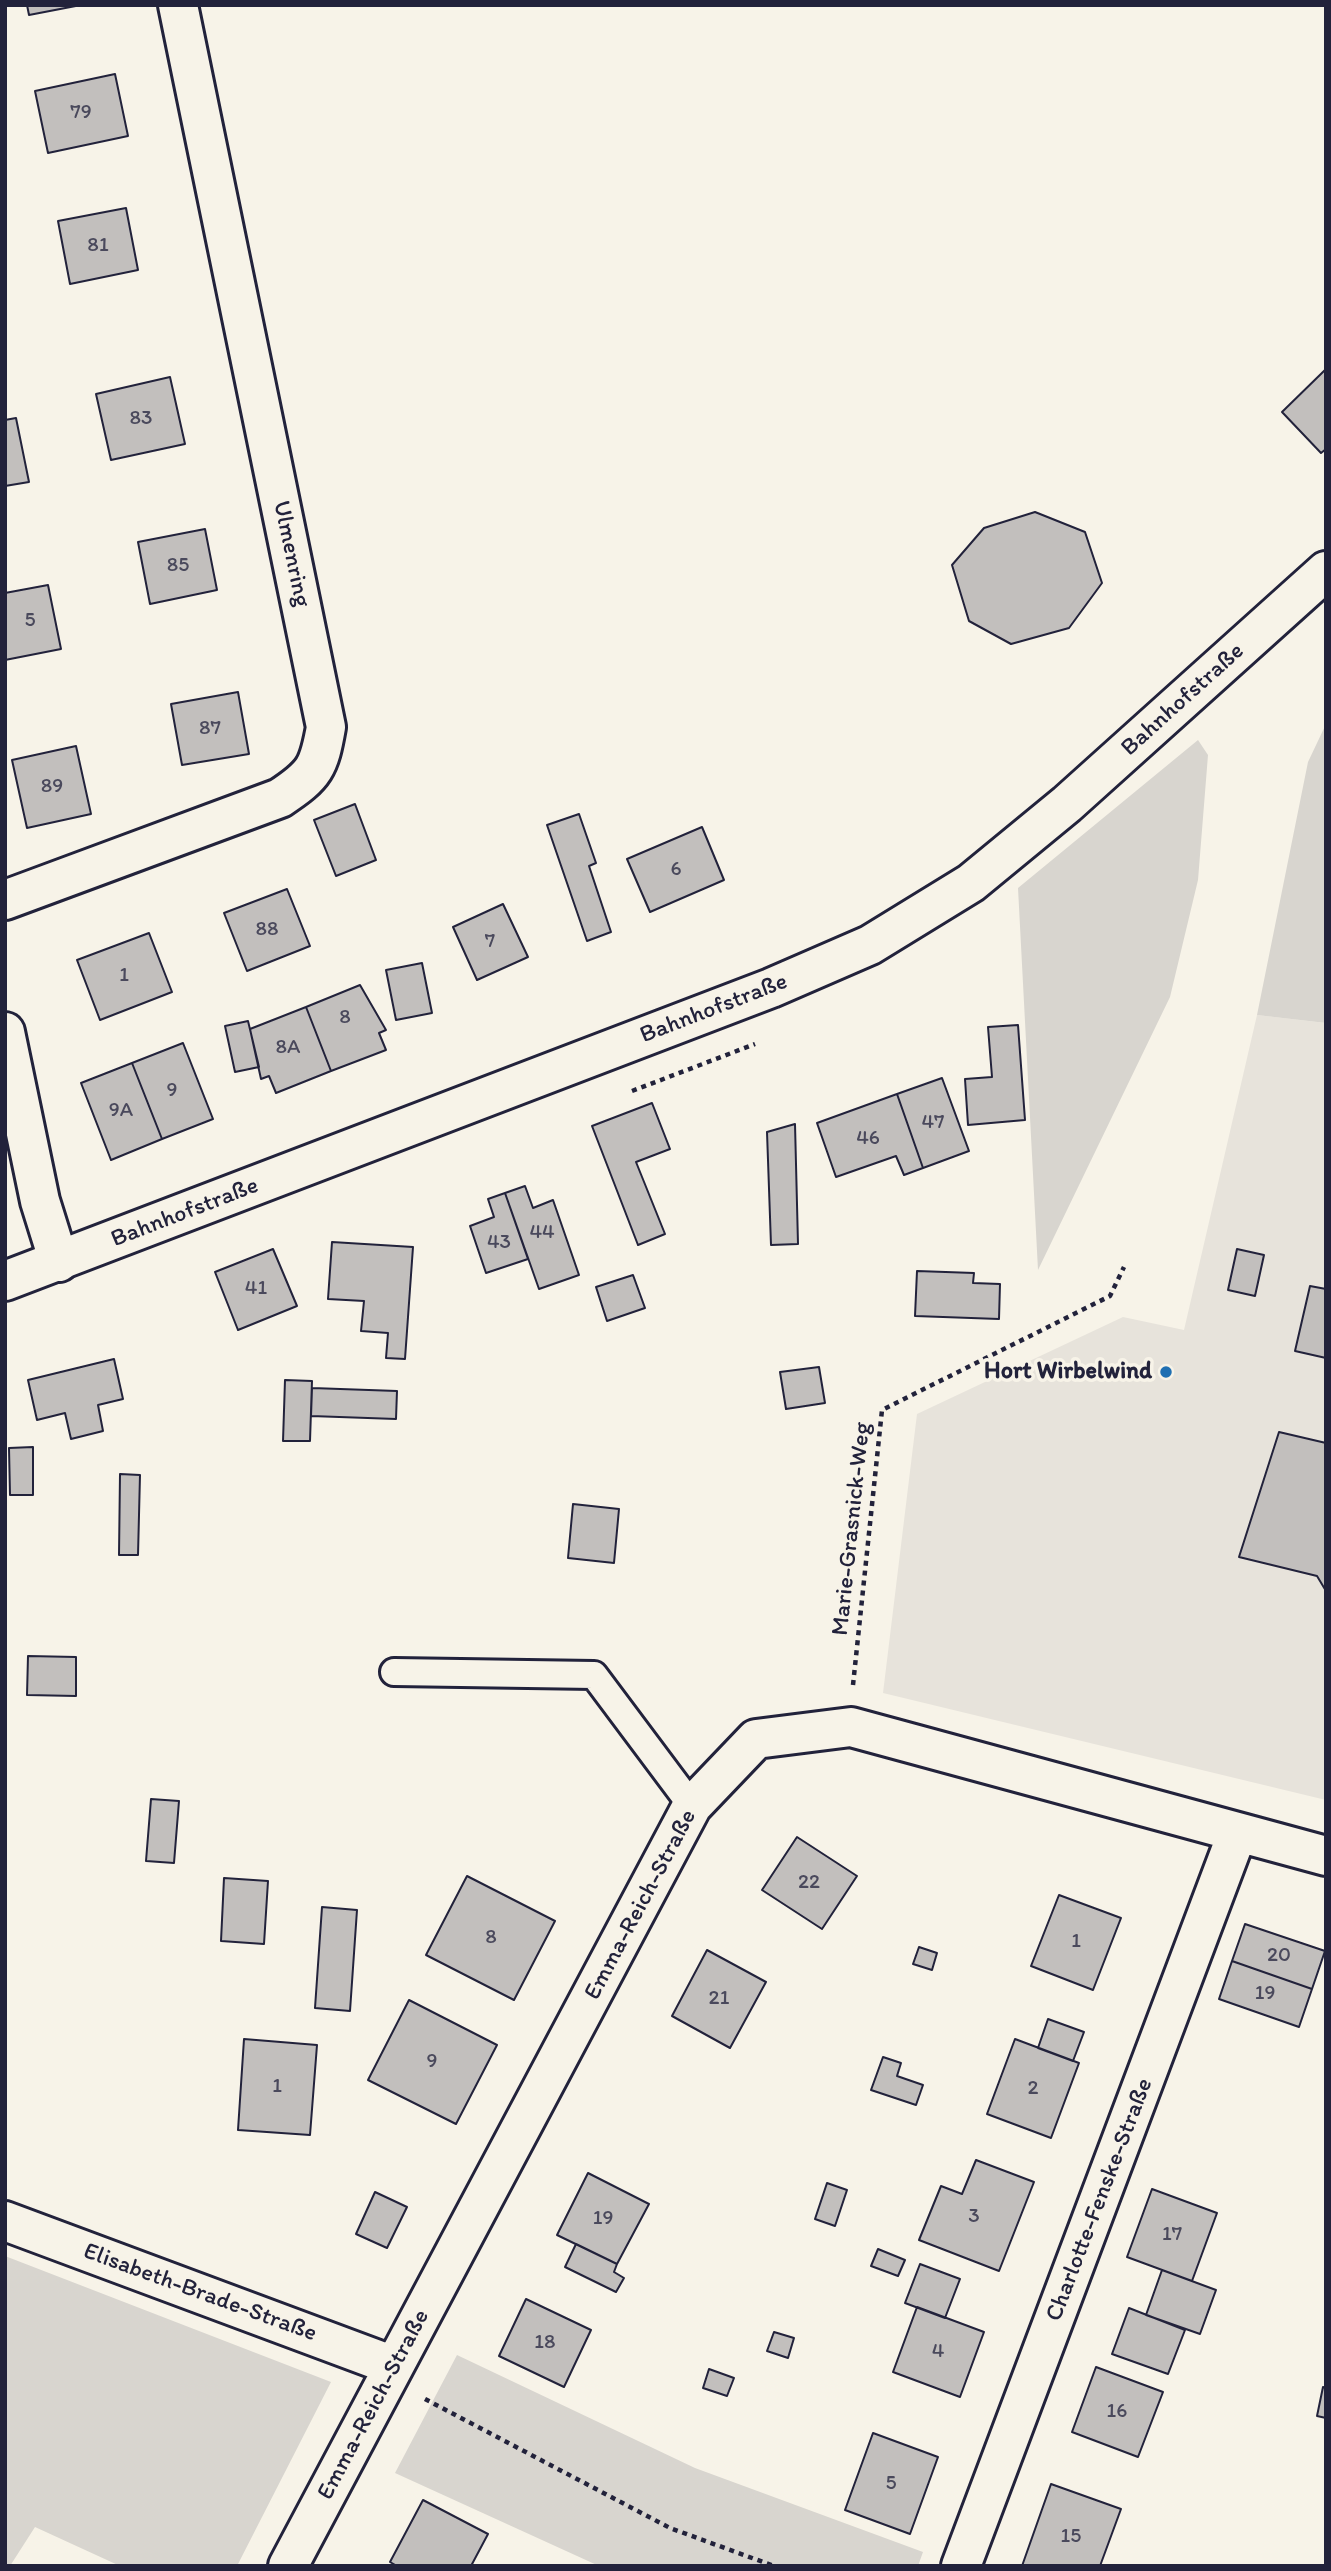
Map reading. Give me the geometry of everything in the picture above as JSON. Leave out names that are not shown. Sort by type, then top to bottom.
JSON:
[{"type":"street","name":"Ulmenring","points":[[5,900],[280,798],[307,780],[321,755],[326,727],[178,5]]},
{"type":"street","name":"Bahnhofstraße","points":[[5,1281],[771,988],[870,944],[971,883],[1067,804],[1326,571]]},
{"type":"street","points":[[5,1032],[40,1201],[59,1262]]},
{"type":"street","name":"Emma-Reich-Straße","points":[[288,2566],[692,1806],[756,1739],[851,1727],[1326,1856]]},
{"type":"street","name":"Charlotte-Fenske-Straße","points":[[961,2566],[1237,1834]]},
{"type":"street","name":"Elisabeth-Brade-Straße","points":[[5,2221],[394,2366]]},
{"type":"lane","points":[[394,1672],[594,1675],[692,1806]]},
{"type":"path","name":"Marie-Grasnick-Weg","points":[[851,1727],[882,1410],[1110,1296],[1124,1267]]},
{"type":"path","points":[[424,2399],[670,2528],[774,2566]]},
{"type":"shaded area","points":[[1326,724],[1326,1023],[1257,1015],[1308,762]]},
{"type":"shaded area","points":[[1198,740],[1208,755],[1198,880],[1170,997],[1038,1270],[1018,888]]},
{"type":"shaded area","name":"Hort Wirbelwind","points":[[1257,1015],[1326,1023],[1326,1800],[883,1693],[917,1414],[1123,1317],[1184,1330]]},
{"type":"shaded area","points":[[5,2256],[331,2382],[237,2566],[120,2566],[35,2527],[10,2566],[5,2566]]},
{"type":"shaded area","points":[[457,2355],[695,2468],[923,2552],[918,2566],[599,2566],[395,2473]]},
{"type":"building","points":[[27,5],[81,5],[29,15]]},
{"type":"building","points":[[115,74],[128,136],[48,153],[35,91]]},
{"type":"building","points":[[126,208],[138,270],[70,284],[58,221]]},
{"type":"building","points":[[1326,369],[1326,449],[1321,453],[1282,412]]},
{"type":"building","points":[[170,377],[185,444],[111,460],[96,394]]},
{"type":"building","points":[[16,418],[29,482],[5,486],[5,420]]},
{"type":"building","points":[[1035,512],[1085,532],[1102,583],[1069,628],[1011,644],[969,621],[952,565],[984,528]]},
{"type":"building","points":[[205,529],[217,590],[150,604],[138,542]]},
{"type":"building","points":[[48,585],[61,649],[5,660],[5,593]]},
{"type":"building","points":[[238,692],[249,754],[182,765],[171,704]]},
{"type":"building","points":[[76,746],[91,814],[27,828],[12,760]]},
{"type":"building","points":[[355,804],[376,860],[336,876],[314,820]]},
{"type":"building","points":[[579,814],[596,863],[589,866],[611,932],[587,941],[547,825]]},
{"type":"building","points":[[702,827],[724,880],[650,912],[627,859]]},
{"type":"building","points":[[287,889],[310,946],[247,971],[224,913]]},
{"type":"building","points":[[503,904],[528,957],[477,980],[453,927]]},
{"type":"building","points":[[149,933],[172,992],[100,1020],[77,960]]},
{"type":"building","points":[[422,963],[432,1013],[396,1020],[386,970]]},
{"type":"building","points":[[360,985],[386,1030],[379,1033],[386,1050],[331,1071],[306,1007]]},
{"type":"building","points":[[306,1007],[331,1071],[276,1093],[269,1076],[261,1079],[250,1029]]},
{"type":"building","points":[[248,1021],[259,1067],[235,1072],[225,1026]]},
{"type":"building","points":[[1018,1025],[1025,1120],[968,1125],[965,1079],[992,1077],[988,1027]]},
{"type":"building","points":[[183,1043],[213,1119],[162,1139],[132,1063]]},
{"type":"building","points":[[132,1063],[162,1139],[111,1160],[81,1083]]},
{"type":"building","points":[[942,1078],[969,1151],[923,1168],[897,1094]]},
{"type":"building","points":[[897,1094],[923,1168],[904,1175],[896,1156],[836,1177],[817,1123]]},
{"type":"building","points":[[652,1103],[670,1149],[636,1162],[665,1234],[638,1245],[592,1126]]},
{"type":"building","points":[[795,1124],[798,1244],[771,1245],[767,1132]]},
{"type":"building","points":[[525,1186],[533,1208],[553,1200],[579,1275],[539,1289],[505,1193]]},
{"type":"building","points":[[505,1193],[528,1259],[486,1273],[470,1226],[494,1217],[488,1199]]},
{"type":"building","points":[[332,1242],[413,1247],[405,1359],[386,1358],[388,1333],[361,1331],[364,1301],[328,1299]]},
{"type":"building","points":[[273,1249],[297,1306],[238,1330],[215,1272]]},
{"type":"building","points":[[1237,1249],[1264,1255],[1255,1296],[1228,1290]]},
{"type":"building","points":[[917,1271],[974,1273],[973,1283],[1000,1284],[999,1319],[915,1316]]},
{"type":"building","points":[[633,1275],[645,1308],[607,1321],[596,1287]]},
{"type":"building","points":[[1310,1286],[1326,1289],[1326,1358],[1295,1351]]},
{"type":"building","points":[[114,1359],[123,1399],[98,1405],[103,1431],[71,1439],[65,1413],[37,1420],[28,1380]]},
{"type":"building","points":[[819,1367],[825,1403],[786,1409],[780,1372]]},
{"type":"building","points":[[285,1380],[312,1381],[310,1441],[283,1441]]},
{"type":"building","points":[[312,1388],[397,1391],[396,1419],[311,1416]]},
{"type":"building","points":[[1279,1432],[1326,1443],[1326,1591],[1317,1576],[1239,1557]]},
{"type":"building","points":[[33,1447],[33,1495],[10,1495],[9,1448]]},
{"type":"building","points":[[120,1474],[140,1475],[138,1555],[119,1555]]},
{"type":"building","points":[[573,1504],[619,1509],[614,1563],[568,1558]]},
{"type":"building","points":[[28,1656],[76,1657],[76,1696],[27,1695]]},
{"type":"building","points":[[151,1799],[179,1801],[174,1863],[146,1861]]},
{"type":"building","points":[[797,1837],[857,1876],[822,1929],[762,1890]]},
{"type":"building","points":[[467,1876],[555,1921],[514,2000],[426,1955]]},
{"type":"building","points":[[224,1878],[268,1881],[264,1944],[221,1941]]},
{"type":"building","points":[[1059,1895],[1121,1918],[1093,1990],[1031,1966]]},
{"type":"building","points":[[322,1907],[357,1910],[350,2011],[315,2008]]},
{"type":"building","points":[[1245,1924],[1325,1951],[1312,1989],[1232,1961]]},
{"type":"building","points":[[919,1947],[937,1953],[932,1970],[913,1964]]},
{"type":"building","points":[[707,1950],[766,1982],[730,2048],[672,2016]]},
{"type":"building","points":[[1232,1961],[1312,1989],[1299,2027],[1219,1999]]},
{"type":"building","points":[[409,2000],[497,2045],[456,2124],[368,2080]]},
{"type":"building","points":[[1048,2019],[1084,2032],[1073,2061],[1038,2048]]},
{"type":"building","points":[[244,2039],[317,2045],[310,2135],[238,2130]]},
{"type":"building","points":[[1015,2039],[1079,2063],[1051,2138],[987,2114]]},
{"type":"building","points":[[883,2057],[901,2063],[897,2076],[923,2085],[916,2105],[871,2090]]},
{"type":"building","points":[[976,2160],[1034,2182],[999,2271],[919,2240],[941,2186],[962,2194]]},
{"type":"building","points":[[588,2173],[649,2204],[617,2264],[557,2235]]},
{"type":"building","points":[[827,2183],[847,2190],[835,2226],[815,2219]]},
{"type":"building","points":[[1152,2189],[1217,2213],[1192,2281],[1127,2257]]},
{"type":"building","points":[[375,2192],[407,2207],[387,2248],[356,2234]]},
{"type":"building","points":[[576,2244],[617,2264],[614,2272],[624,2278],[616,2292],[565,2267]]},
{"type":"building","points":[[878,2249],[905,2260],[898,2276],[871,2266]]},
{"type":"building","points":[[920,2264],[960,2279],[945,2318],[905,2303]]},
{"type":"building","points":[[1162,2270],[1216,2290],[1200,2334],[1146,2315]]},
{"type":"building","points":[[526,2299],[591,2330],[564,2387],[499,2356]]},
{"type":"building","points":[[917,2307],[984,2332],[960,2397],[893,2372]]},
{"type":"building","points":[[1129,2308],[1185,2330],[1168,2374],[1112,2354]]},
{"type":"building","points":[[774,2332],[794,2338],[788,2358],[767,2351]]},
{"type":"building","points":[[1096,2367],[1163,2392],[1138,2457],[1072,2432]]},
{"type":"building","points":[[709,2369],[734,2378],[727,2396],[703,2388]]},
{"type":"building","points":[[1323,2387],[1326,2388],[1326,2418],[1317,2416]]},
{"type":"building","points":[[873,2433],[938,2457],[910,2534],[845,2510]]},
{"type":"building","points":[[1051,2484],[1121,2509],[1100,2566],[1022,2566]]},
{"type":"building","points":[[423,2500],[488,2534],[471,2566],[397,2566],[390,2562]]},
{"type":"place","name":"Hort Wirbelwind","points":[[1166,1372]]}]
